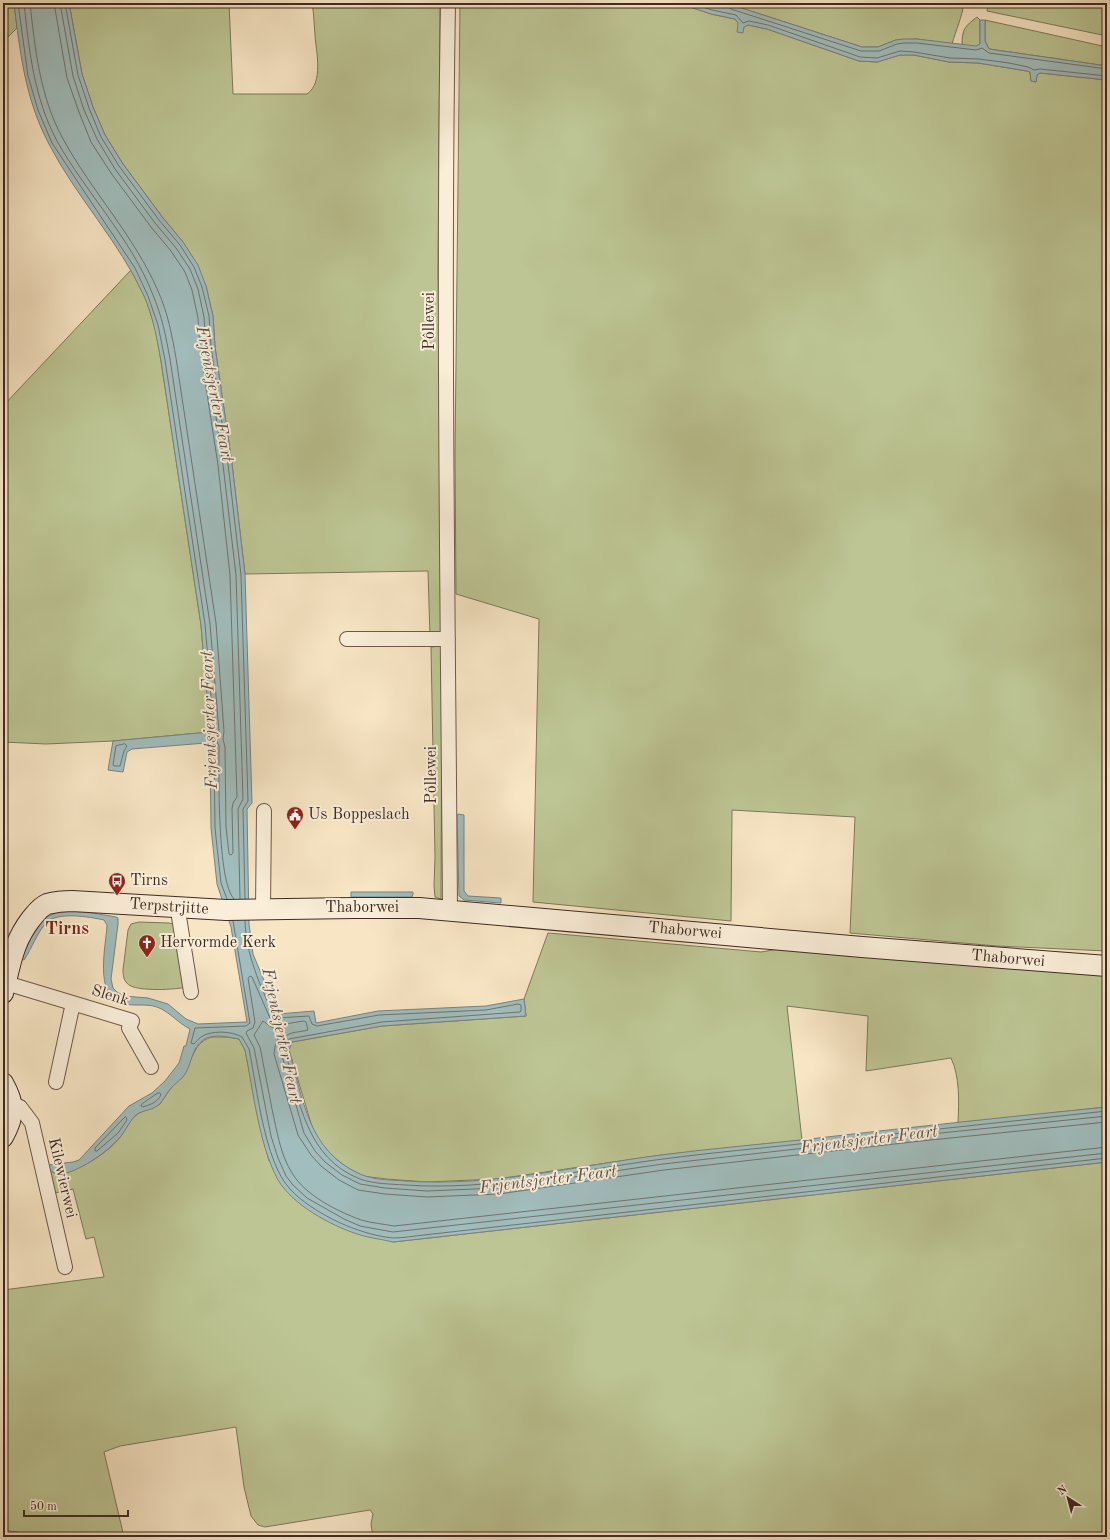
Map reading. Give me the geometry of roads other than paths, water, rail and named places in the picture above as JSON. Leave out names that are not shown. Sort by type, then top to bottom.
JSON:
[{"type":"street","name":"Pôllewei","points":[[448,3],[448,640],[450,910]]},
{"type":"street","points":[[347,639],[448,640]]},
{"type":"street","points":[[257,910],[264,811]]},
{"type":"street","name":"Terpstrjitte","points":[[4,988],[8,946],[23,930],[39,909],[46,905],[72,901],[226,910]]},
{"type":"street","points":[[180,908],[191,992]]},
{"type":"street","name":"Thaborwei","points":[[226,910],[419,908],[831,944],[1107,966]]},
{"type":"street","name":"Slenk","points":[[4,988],[73,1003],[132,1021],[129,1028],[151,1067]]},
{"type":"street","name":"Slenk","points":[[56,1082],[73,1003]]},
{"type":"street","points":[[3,1083],[10,1095],[12,1104],[12,1114],[9,1126],[3,1137]]},
{"type":"street","name":"Kilewierwei","points":[[12,1104],[20,1107],[32,1123],[65,1267]]},
{"type":"water","name":"Frjentsjerter Feart","points":[[14,3],[69,3],[82,74],[93,107],[105,135],[123,164],[163,218],[183,242],[198,265],[206,286],[213,316],[215,347],[232,464],[245,574],[252,803],[247,809],[249,924],[253,954],[278,1014],[314,1011],[316,1023],[378,1011],[486,1006],[524,999],[526,1016],[382,1026],[292,1042],[289,1050],[304,1105],[318,1138],[329,1152],[343,1164],[360,1174],[371,1177],[405,1181],[469,1181],[533,1174],[678,1153],[1107,1107],[1107,1162],[393,1242],[346,1230],[324,1220],[302,1206],[285,1189],[278,1180],[271,1166],[261,1134],[245,1050],[239,1039],[216,1036],[207,1038],[199,1043],[186,1073],[173,1086],[159,1105],[135,1116],[121,1136],[101,1155],[83,1166],[65,1173],[57,1175],[48,1169],[48,1165],[79,1160],[129,1106],[152,1093],[165,1081],[179,1063],[184,1046],[186,1046],[190,1029],[157,1007],[148,1005],[130,1005],[121,1003],[113,998],[107,990],[104,980],[104,957],[107,925],[104,920],[74,916],[51,919],[40,931],[24,960],[22,959],[33,934],[44,919],[60,912],[69,911],[118,918],[111,979],[113,988],[117,992],[124,996],[148,998],[168,1004],[186,1019],[198,1024],[247,1022],[231,927],[217,884],[211,828],[210,747],[206,743],[132,749],[127,752],[123,772],[108,770],[113,741],[210,732],[201,625],[161,361],[150,312],[134,276],[60,163],[41,127],[29,93],[21,57]]},
{"type":"water","points":[[678,3],[726,3],[862,47],[878,47],[896,40],[904,39],[917,39],[976,46],[980,44],[980,20],[985,20],[985,41],[989,49],[1107,66],[1107,80],[1040,73],[1037,75],[1036,82],[1031,81],[1030,72],[1027,71],[978,63],[949,62],[914,55],[900,55],[877,62],[859,61],[767,29],[748,25],[744,27],[743,33],[737,32],[738,23],[735,19],[711,14]]},
{"type":"water","points":[[458,814],[464,815],[464,891],[468,896],[501,898],[501,903],[464,900],[459,896]]},
{"type":"water","points":[[351,892],[413,892],[413,894],[412,897],[351,897]]},
{"type":"place","name":"Us Boppeslach","points":[[295,830]]},
{"type":"place","name":"Tirns","points":[[117,896]]},
{"type":"place","name":"Hervormde Kerk","points":[[147,958]]},
{"type":"district","name":"Tirns","points":[[67,929]]}]
